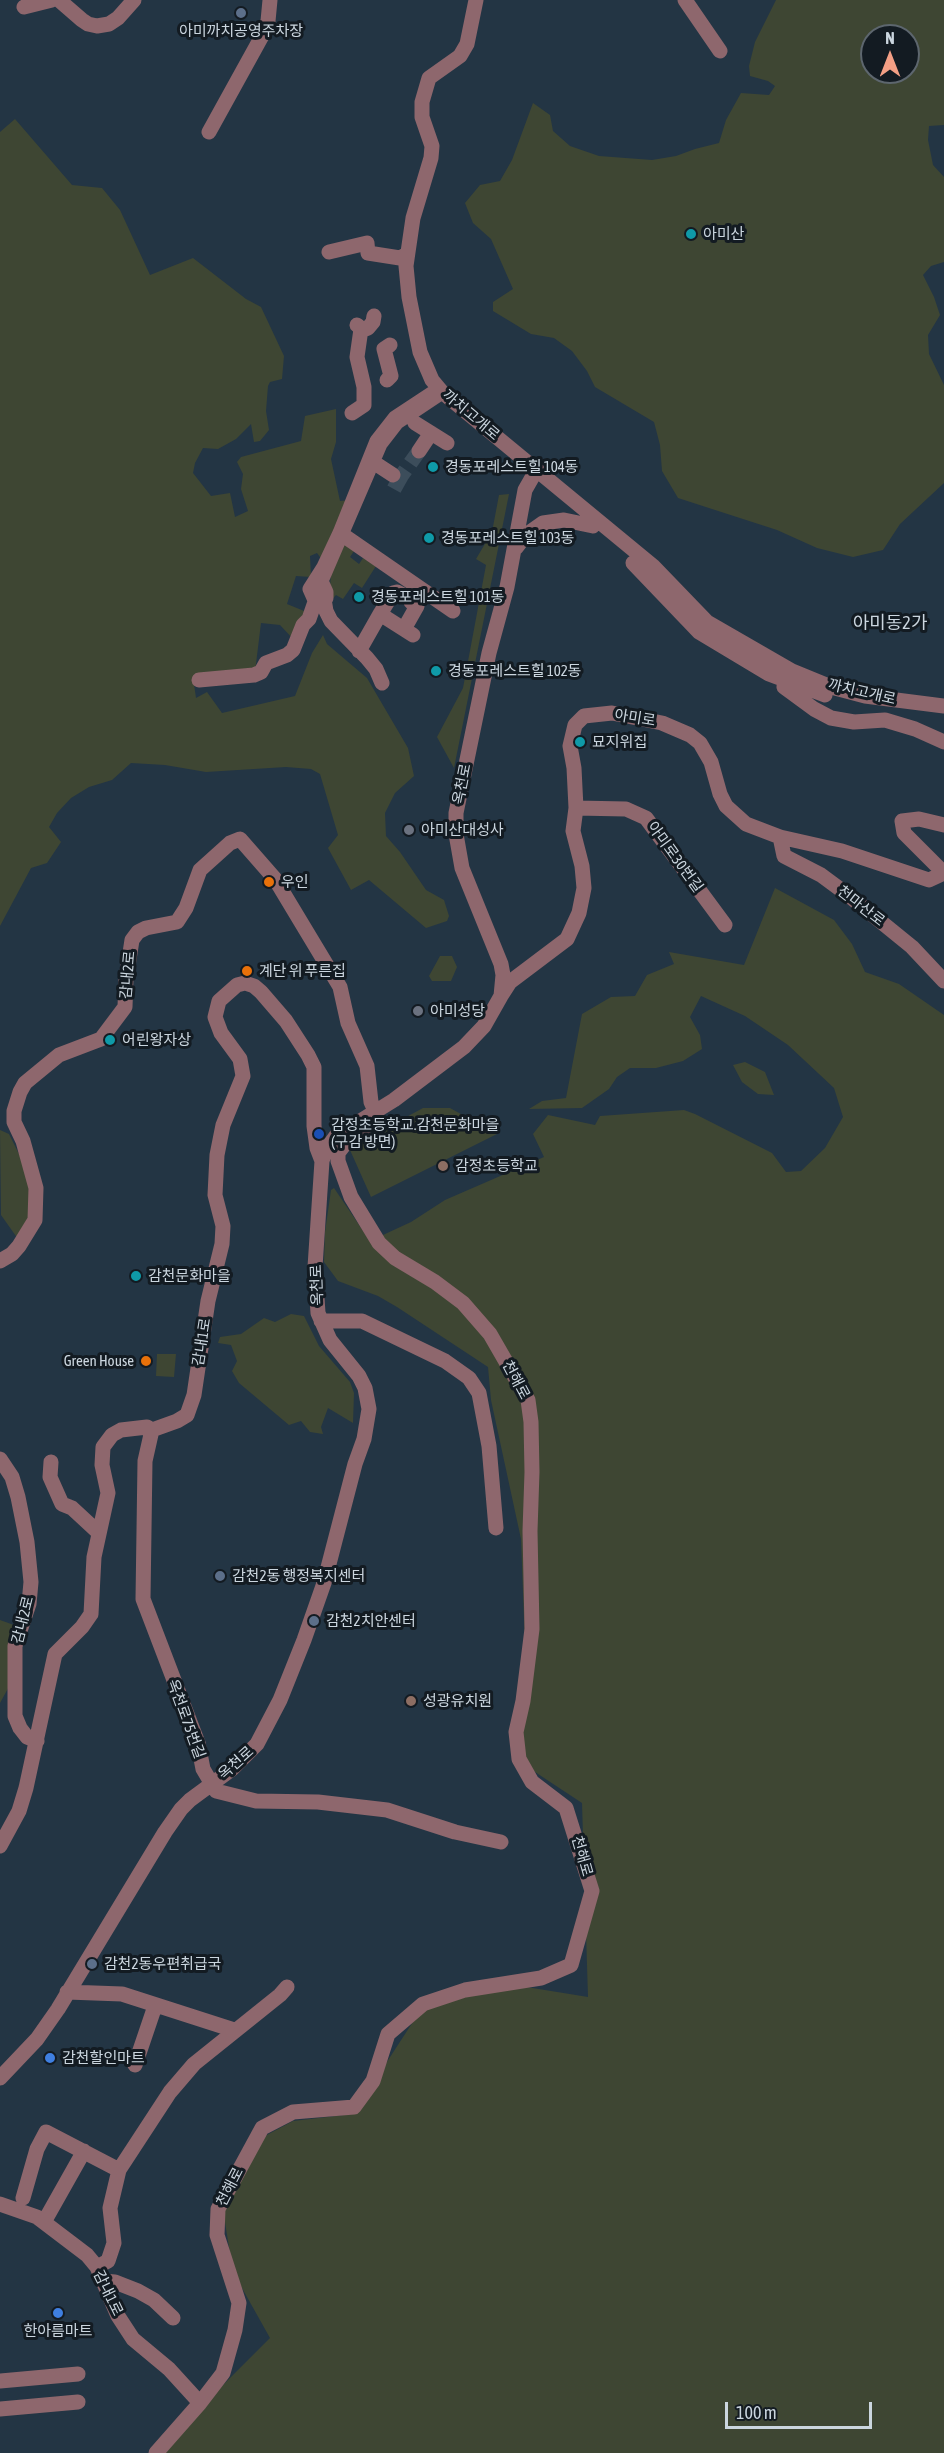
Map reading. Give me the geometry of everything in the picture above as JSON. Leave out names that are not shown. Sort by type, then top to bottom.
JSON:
[{"type":"street","points":[[24,7],[52,0]]},
{"type":"street","points":[[59,0],[88,24],[97,26],[109,24],[118,18],[134,0]]},
{"type":"street","points":[[207,131],[258,38],[268,0]]},
{"type":"street","name":"까치고개로","points":[[476,0],[467,44],[460,56],[429,78],[426,86],[422,117],[432,146],[431,158],[413,219],[407,255],[409,297],[420,352],[438,392],[531,479],[653,566],[707,622],[792,671],[831,687],[865,696],[944,706]]},
{"type":"street","points":[[685,0],[720,51]]},
{"type":"street","points":[[329,252],[367,243],[368,253],[400,258],[407,255]]},
{"type":"street","points":[[352,413],[364,405],[364,387],[357,357],[359,327],[368,328],[374,316]]},
{"type":"street","points":[[390,345],[384,349],[393,375]]},
{"type":"street","points":[[381,683],[376,669],[331,621],[320,599],[311,596],[310,589],[341,535],[371,463],[377,441],[394,418],[438,392],[516,463],[523,473],[593,526],[646,574],[699,632],[788,683],[863,706],[944,716]]},
{"type":"street","points":[[415,423],[447,443]]},
{"type":"street","points":[[419,451],[431,433]]},
{"type":"street","points":[[371,463],[392,477]]},
{"type":"street","name":"옥천로","points":[[0,2078],[37,2039],[165,1832],[190,1800],[236,1766],[257,1744],[280,1700],[324,1583],[355,1464],[364,1439],[369,1409],[365,1388],[359,1376],[330,1340],[321,1321],[316,1296],[315,1267],[322,1161],[325,1151],[336,1136],[403,1094],[464,1047],[484,1026],[501,996],[503,975],[499,960],[462,868],[456,834],[456,813],[489,653],[507,587],[531,479]]},
{"type":"street","points":[[514,551],[526,535],[543,523],[564,520],[593,526]]},
{"type":"street","points":[[341,535],[402,585],[452,613]]},
{"type":"street","points":[[359,651],[393,593],[397,592],[402,585]]},
{"type":"street","points":[[380,614],[408,632],[417,606],[402,585]]},
{"type":"street","points":[[199,680],[254,675],[261,672],[266,663],[287,655],[293,650],[303,625],[320,599]]},
{"type":"street","points":[[769,674],[775,682],[831,718],[854,722],[885,720],[915,729],[944,742]]},
{"type":"street","name":"아미로","points":[[501,996],[510,982],[567,939],[579,913],[584,888],[582,866],[573,831],[576,808],[574,768],[570,746],[575,724],[584,716],[612,713],[671,725],[690,735],[700,743],[711,762],[720,794],[726,806],[746,824],[780,837],[842,851],[930,880],[943,874],[904,833],[902,821],[909,818],[944,825]]},
{"type":"street","name":"아미로30번길","points":[[576,808],[626,809],[646,818],[725,925]]},
{"type":"street","name":"천마산로","points":[[780,837],[784,856],[821,875],[848,895],[912,947],[944,981]]},
{"type":"street","name":"감내2로","points":[[0,1261],[12,1254],[19,1246],[35,1220],[36,1188],[23,1141],[14,1122],[14,1111],[25,1083],[58,1055],[101,1039],[125,1007],[126,979],[132,940],[138,932],[146,928],[177,922],[186,908],[200,870],[230,843],[240,839],[275,879],[340,987],[348,1023],[367,1066],[373,1112]]},
{"type":"street","points":[[499,960],[514,969],[529,968]]},
{"type":"street","name":"감내1로","points":[[0,1846],[19,1811],[26,1788],[55,1654],[82,1628],[91,1614],[94,1557],[108,1493],[102,1465],[106,1442],[121,1430],[162,1428],[187,1415],[194,1395],[208,1301],[222,1244],[223,1226],[215,1195],[217,1155],[232,1100],[243,1076],[240,1059],[221,1033],[215,1017],[219,1001],[237,985],[245,983],[261,992],[286,1021],[314,1067],[314,1126],[317,1148],[322,1161]]},
{"type":"street","name":"천해로","points":[[156,2453],[224,2373],[239,2303],[217,2235],[218,2209],[262,2128],[293,2112],[354,2107],[373,2081],[388,2034],[423,2004],[465,1990],[541,1977],[572,1965],[592,1891],[566,1808],[532,1782],[519,1759],[516,1732],[523,1701],[532,1629],[530,1531],[532,1452],[528,1400],[490,1334],[463,1303],[435,1282],[395,1258],[379,1243],[351,1197],[338,1161],[338,1153],[345,1144],[370,1125],[373,1112]]},
{"type":"street","points":[[321,1321],[362,1321],[445,1362],[469,1378],[479,1393],[489,1446],[496,1528]]},
{"type":"street","name":"옥천로75번길","points":[[152,1430],[145,1461],[143,1599],[198,1743],[203,1769],[213,1783]]},
{"type":"street","name":"감내2로","points":[[0,1459],[12,1477],[18,1497],[27,1542],[31,1582],[29,1604],[15,1646],[15,1716],[27,1737],[37,1741]]},
{"type":"street","points":[[51,1462],[51,1477],[62,1504],[72,1508],[99,1533]]},
{"type":"street","points":[[213,1783],[216,1791],[256,1801],[318,1802],[387,1810],[455,1832],[501,1842]]},
{"type":"street","points":[[173,2318],[154,2300],[100,2274],[108,2261],[114,2243],[110,2208],[119,2170],[170,2092],[194,2064],[287,1987]]},
{"type":"street","points":[[67,1992],[122,1994],[234,2030]]},
{"type":"street","points":[[135,2065],[155,2006]]},
{"type":"street","points":[[23,2198],[33,2160],[46,2132],[119,2170]]},
{"type":"street","points":[[44,2222],[84,2151]]},
{"type":"street","name":"감내1로","points":[[2,2210],[37,2217],[87,2255],[100,2274],[118,2316],[134,2339],[169,2369],[200,2403]]},
{"type":"street","points":[[0,2381],[78,2374]]},
{"type":"street","points":[[0,2409],[78,2402]]},
{"type":"green space","points":[[776,0],[944,0],[944,125],[929,126],[928,140],[933,165],[944,177],[944,262],[931,266],[923,275],[940,315],[928,335],[929,354],[944,385],[944,483],[900,524],[883,550],[853,557],[817,548],[777,530],[678,498],[662,471],[660,445],[654,422],[595,387],[587,371],[572,351],[554,338],[531,334],[493,311],[493,302],[513,289],[491,239],[473,223],[465,203],[480,185],[500,181],[512,160],[533,103],[550,115],[553,131],[570,146],[599,156],[652,160],[676,156],[719,143],[726,120],[741,93],[769,95],[775,86],[768,81],[750,76],[749,66],[755,42]]},
{"type":"green space","points":[[15,119],[72,185],[102,188],[120,210],[150,275],[193,258],[246,299],[261,307],[284,356],[282,379],[270,382],[268,386],[266,411],[269,430],[260,441],[254,442],[251,424],[236,439],[218,449],[203,448],[195,463],[193,473],[211,496],[230,493],[235,517],[248,511],[241,489],[243,474],[237,462],[241,457],[301,441],[305,416],[336,409],[336,442],[331,459],[340,501],[350,500],[323,561],[317,553],[310,556],[311,577],[296,576],[287,604],[309,613],[294,640],[280,625],[261,623],[255,672],[194,684],[196,698],[207,692],[222,713],[295,696],[312,653],[323,635],[327,644],[367,678],[408,748],[414,776],[395,793],[385,813],[386,836],[426,890],[444,900],[449,916],[447,921],[426,928],[369,880],[351,890],[328,848],[338,835],[320,774],[311,769],[286,767],[206,772],[165,765],[131,763],[112,780],[89,787],[71,798],[57,813],[49,827],[61,842],[47,863],[31,868],[0,926],[0,132]]},
{"type":"green space","points":[[509,494],[454,768],[437,737],[463,688],[486,565],[476,559],[492,532],[499,495]]},
{"type":"green space","points":[[343,542],[354,551],[350,557],[359,564],[363,558],[376,566],[362,588],[354,583],[343,599],[336,595],[329,603],[331,572]]},
{"type":"green space","points":[[775,888],[834,920],[852,944],[865,972],[899,984],[944,1015],[944,2453],[159,2453],[166,2442],[270,2338],[233,2272],[223,2210],[265,2136],[293,2121],[353,2114],[420,2011],[508,1984],[588,1997],[582,1803],[532,1770],[523,1752],[521,1732],[527,1700],[521,1539],[491,1400],[488,1367],[378,1296],[338,1281],[324,1262],[325,1232],[331,1190],[334,1188],[370,1241],[411,1222],[445,1200],[544,1157],[533,1134],[548,1115],[595,1125],[600,1116],[684,1110],[772,1153],[786,1172],[801,1171],[825,1148],[843,1117],[834,1088],[788,1045],[745,1016],[701,996],[690,1017],[700,1035],[702,1049],[683,1061],[656,1068],[630,1068],[617,1077],[609,1089],[582,1108],[529,1109],[542,1101],[566,1098],[582,1014],[611,997],[635,996],[647,975],[674,964],[669,952],[744,965]]},
{"type":"green space","points":[[440,956],[452,956],[457,967],[451,981],[432,981],[429,976]]},
{"type":"green space","points":[[745,1062],[765,1072],[774,1095],[758,1094],[742,1082],[733,1065]]},
{"type":"green space","points":[[423,1108],[450,1108],[497,1134],[371,1197],[350,1150]]},
{"type":"green space","points":[[0,1130],[9,1134],[22,1160],[31,1189],[31,1213],[18,1239],[1,1215]]},
{"type":"green space","points":[[291,1314],[304,1316],[319,1346],[350,1382],[354,1393],[353,1423],[328,1408],[321,1427],[323,1434],[310,1432],[301,1421],[289,1425],[239,1383],[232,1371],[237,1361],[231,1345],[218,1343],[220,1337],[241,1334],[264,1318],[275,1322]]},
{"type":"green space","points":[[157,1354],[176,1354],[174,1377],[156,1376]]},
{"type":"green space","points":[[0,1620],[14,1625],[10,1637],[11,1683],[0,1703]]},
{"type":"tunnel","points":[[397,482],[419,451]]},
{"type":"tunnel","points":[[391,479],[411,490]]},
{"type":"place","name":"아미까치공영주차장","points":[[241,13]]},
{"type":"place","name":"아미산","points":[[691,234]]},
{"type":"place","name":"경동포레스트힐 104동","points":[[433,467]]},
{"type":"place","name":"경동포레스트힐 103동","points":[[429,538]]},
{"type":"place","name":"경동포레스트힐 101동","points":[[359,597]]},
{"type":"place","name":"경동포레스트힐 102동","points":[[436,671]]},
{"type":"place","name":"묘지위집","points":[[580,742]]},
{"type":"place","name":"아미산대성사","points":[[409,830]]},
{"type":"place","name":"우인","points":[[269,882]]},
{"type":"place","name":"계단 위 푸른집","points":[[247,971]]},
{"type":"place","name":"아미성당","points":[[418,1011]]},
{"type":"place","name":"어린왕자상","points":[[110,1040]]},
{"type":"place","name":"감정초등학교.감천문화마을 (구감 방면)","points":[[319,1134]]},
{"type":"place","name":"감정초등학교","points":[[443,1166]]},
{"type":"place","name":"감천문화마을","points":[[136,1276]]},
{"type":"place","name":"Green House","points":[[146,1361]]},
{"type":"place","name":"감천2동 행정복지센터","points":[[220,1576]]},
{"type":"place","name":"감천2치안센터","points":[[314,1621]]},
{"type":"place","name":"성광유치원","points":[[411,1701]]},
{"type":"place","name":"감천2동우편취급국","points":[[92,1964]]},
{"type":"place","name":"감천할인마트","points":[[50,2058]]},
{"type":"place","name":"한아름마트","points":[[58,2313]]},
{"type":"district","name":"아미동2가","points":[[890,623]]}]
